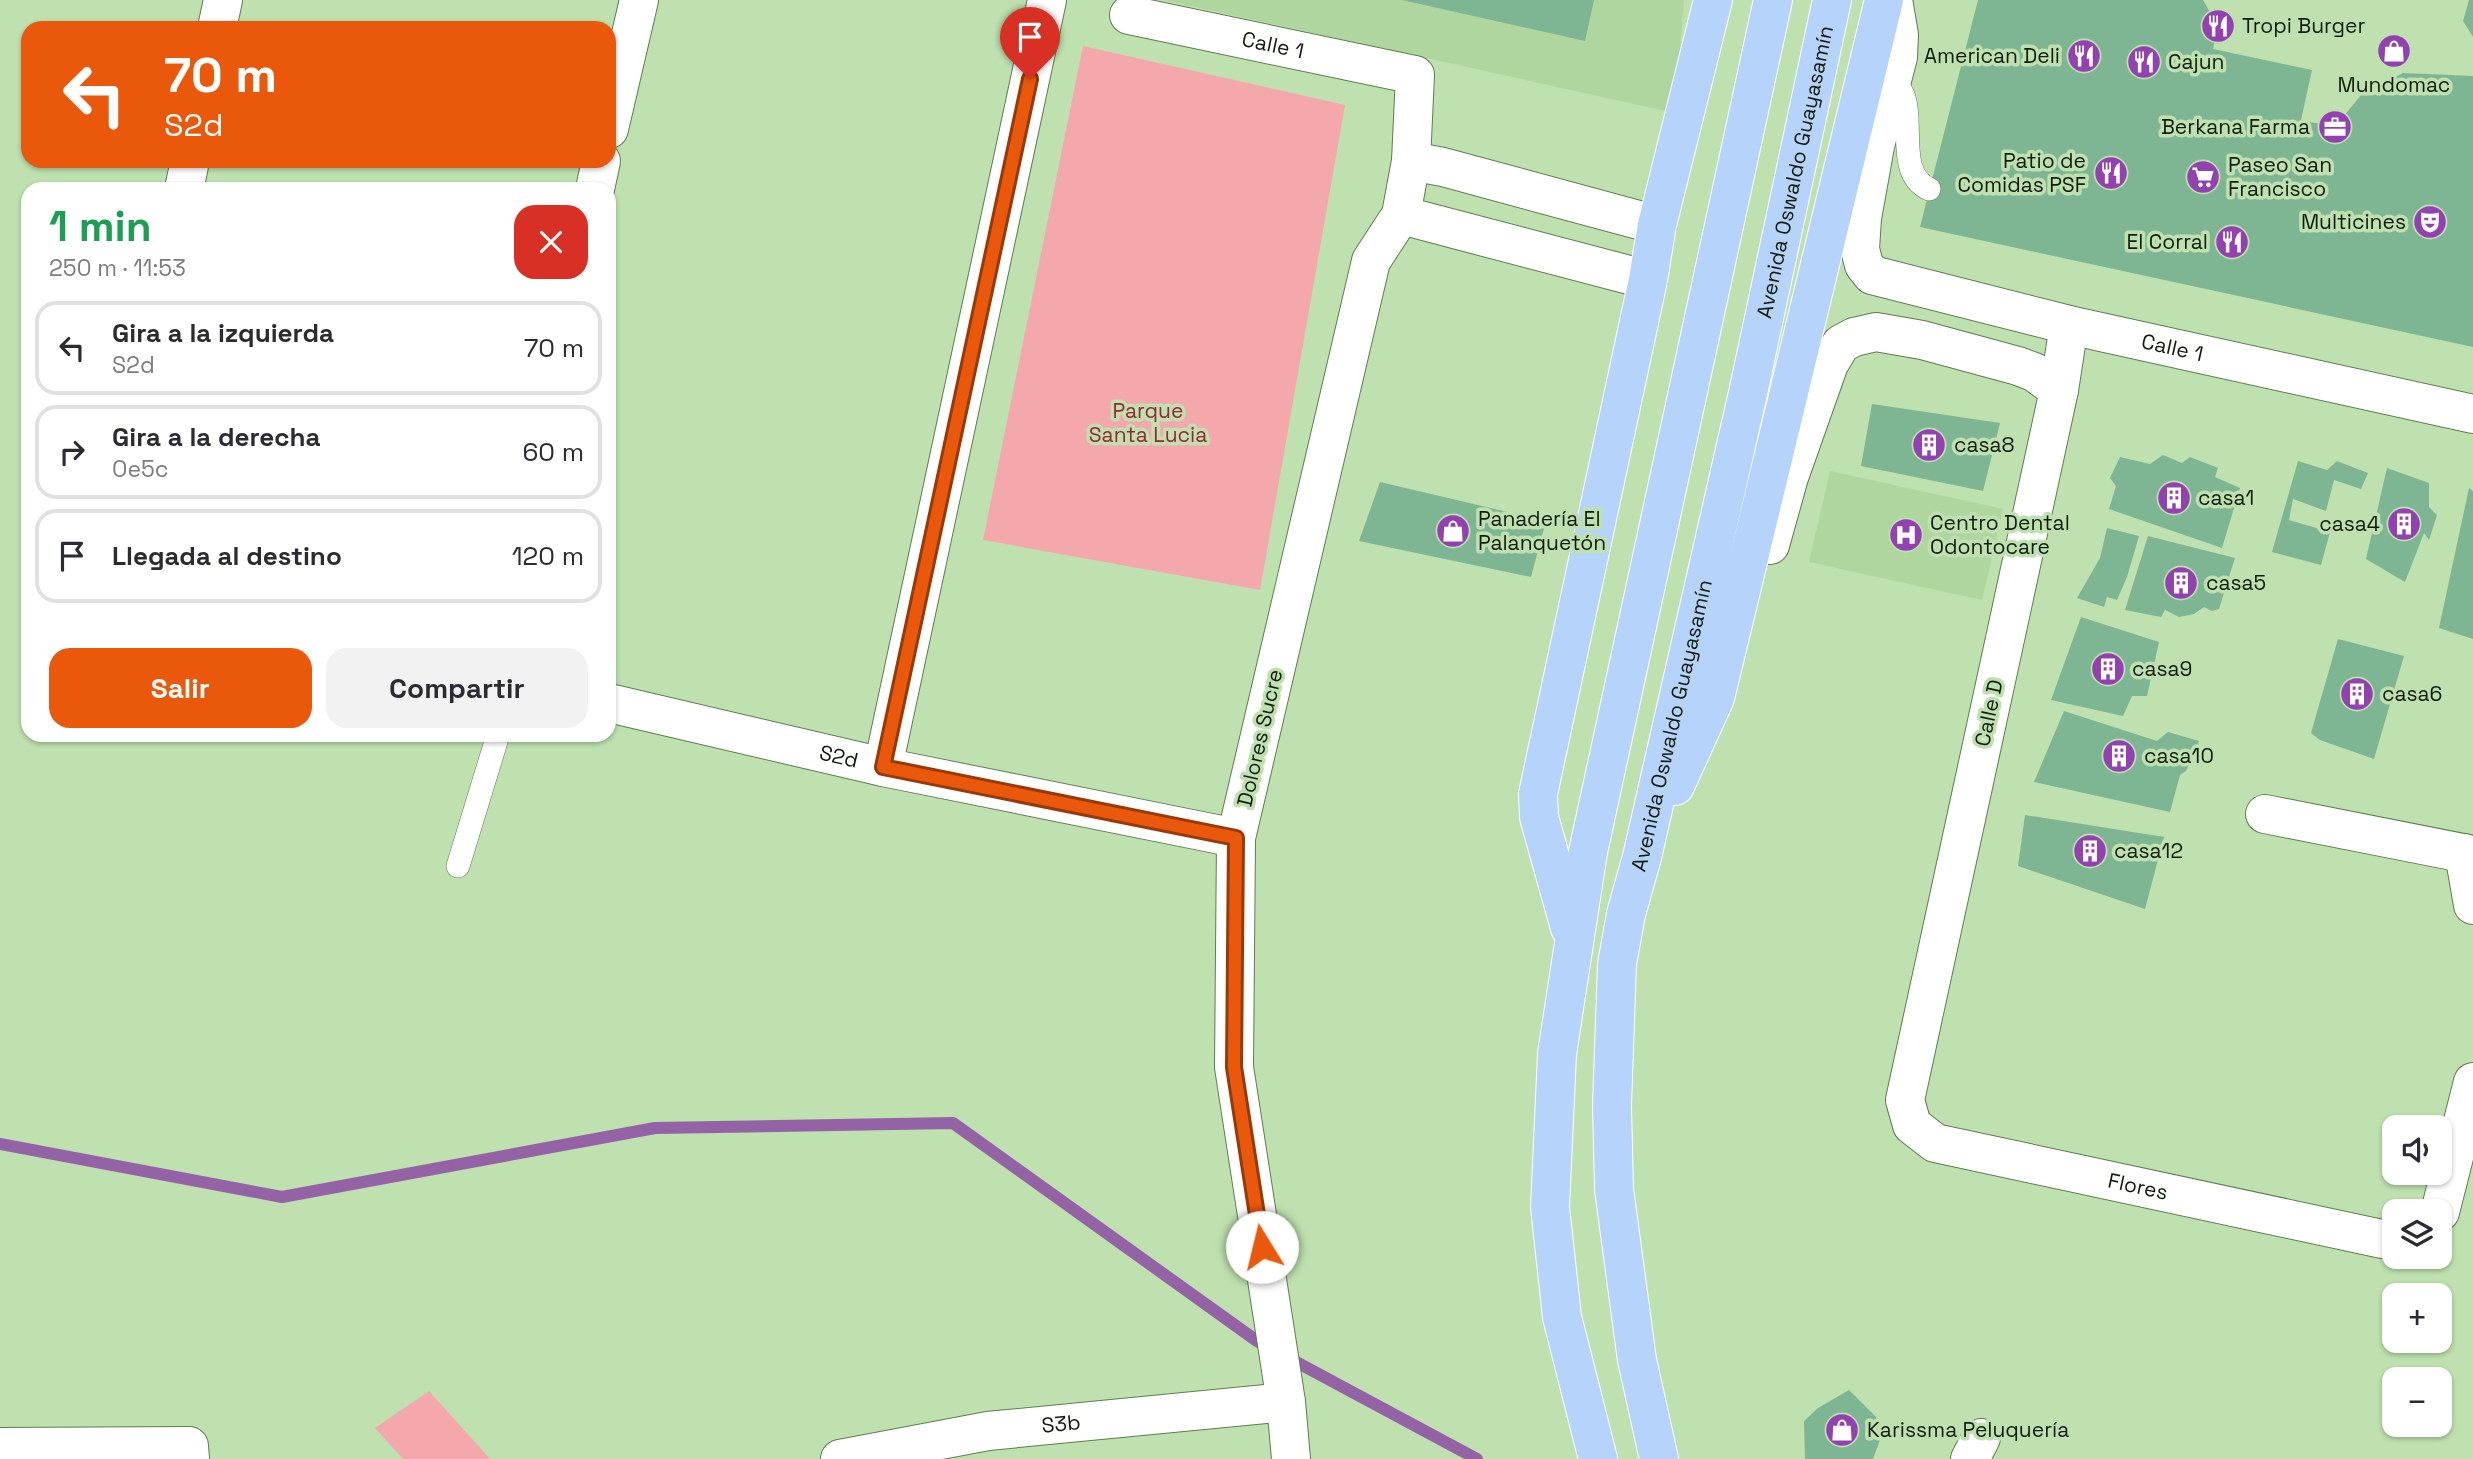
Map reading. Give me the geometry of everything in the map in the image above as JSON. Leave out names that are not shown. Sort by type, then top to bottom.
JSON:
[{"type":"main road","points":[[1574,940],[1539,817],[1538,794],[1648,280],[1657,225],[1713,0]]},
{"type":"main road","points":[[1598,1459],[1562,1317],[1549,1207],[1557,1054],[1588,852],[1773,0]]},
{"type":"main road","name":"Avenida Oswaldo Guayasamín","points":[[1658,1459],[1637,1360],[1614,1189],[1612,1106],[1616,964],[1748,393],[1832,0]]},
{"type":"main road","points":[[1642,857],[1715,698],[1884,0]]},
{"type":"street","points":[[218,21],[223,0]]},
{"type":"street","points":[[616,99],[639,0]]},
{"type":"street","points":[[883,767],[1047,0]]},
{"type":"street","points":[[1892,79],[1898,57],[1899,35],[1893,0]]},
{"type":"street","name":"Calle 1","points":[[1129,15],[1415,75]]},
{"type":"street","name":"Dolores Sucre","points":[[1291,1459],[1286,1402],[1234,1067],[1236,838],[1371,261],[1401,215],[1411,161],[1415,75]]},
{"type":"street","name":"Calle 1","points":[[1892,79],[1875,146],[1862,218],[1860,249],[1864,265],[1872,275],[2069,325],[2473,414]]},
{"type":"street","points":[[1411,161],[1443,167],[1657,225]]},
{"type":"street","points":[[1401,215],[1648,280]]},
{"type":"street","name":"Calle D","points":[[1905,1100],[2059,390],[2069,325]]},
{"type":"street","points":[[1715,698],[1756,599],[1789,477],[1829,364],[1841,344],[1854,337],[1876,332],[1922,340],[2018,366],[2034,372],[2059,390]]},
{"type":"street","name":"S2d","points":[[616,705],[883,767],[1236,838]]},
{"type":"street","points":[[2265,814],[2468,854],[2473,905]]},
{"type":"street","points":[[2443,1199],[2473,1082]]},
{"type":"street","name":"Flores","points":[[1905,1100],[1912,1125],[1936,1143],[2382,1239]]},
{"type":"street","name":"S3b","points":[[840,1459],[988,1431],[1286,1402]]},
{"type":"street","points":[[0,1447],[190,1453]]},
{"type":"lane","points":[[1892,79],[1903,95],[1908,151],[1913,173],[1920,184],[1929,189]]},
{"type":"lane","points":[[458,866],[496,742]]},
{"type":"shaded area","points":[[1163,0],[1684,0],[1675,113]]},
{"type":"shaded area","name":"Centro Dental Odontocare","points":[[1830,471],[2003,509],[1982,600],[1809,562]]},
{"type":"green space","name":"Parque Santa Lucia","points":[[1083,46],[1345,105],[1260,590],[983,540]]},
{"type":"green space","points":[[429,1391],[490,1459],[403,1459],[375,1428]]},
{"type":"building","points":[[1402,0],[1594,0],[1585,41]]},
{"type":"building","name":"Paseo San Francisco","points":[[1978,0],[2203,0],[2218,26],[2213,49],[2312,70],[2301,120],[2335,127],[2361,95],[2403,73],[2473,76],[2473,347],[1920,227]]},
{"type":"building","points":[[2469,0],[2473,0],[2473,37],[2463,21]]},
{"type":"building","name":"casa8","points":[[1872,404],[2000,423],[1983,491],[1861,466]]},
{"type":"building","name":"casa1","points":[[2163,455],[2182,463],[2190,457],[2218,468],[2215,477],[2240,488],[2222,548],[2109,509],[2116,486],[2110,478],[2120,457],[2150,464]]},
{"type":"building","points":[[2298,461],[2327,470],[2337,461],[2368,473],[2361,489],[2334,480],[2326,511],[2293,499],[2289,520],[2330,532],[2321,565],[2272,552]]},
{"type":"building","name":"casa4","points":[[2387,468],[2429,483],[2429,507],[2437,515],[2429,540],[2424,533],[2405,582],[2366,559]]},
{"type":"building","name":"Panadería El Palanquetón","points":[[1380,482],[1546,521],[1531,577],[1359,541]]},
{"type":"building","points":[[2469,488],[2473,491],[2473,639],[2439,628]]},
{"type":"building","points":[[2107,528],[2139,536],[2117,600],[2107,597],[2104,607],[2077,598],[2100,558]]},
{"type":"building","name":"casa5","points":[[2148,536],[2235,558],[2219,609],[2212,611],[2204,607],[2194,614],[2179,617],[2165,610],[2161,617],[2125,610]]},
{"type":"building","name":"casa9","points":[[2081,617],[2159,642],[2147,696],[2132,696],[2123,716],[2051,700]]},
{"type":"building","name":"casa6","points":[[2338,639],[2404,656],[2374,759],[2320,740],[2311,733]]},
{"type":"building","name":"casa10","points":[[2064,711],[2157,741],[2168,732],[2199,741],[2186,771],[2180,775],[2170,812],[2034,782]]},
{"type":"building","name":"casa12","points":[[2025,815],[2164,837],[2145,909],[2018,866]]},
{"type":"building","name":"Karissma Peluquería","points":[[1849,1390],[1876,1417],[1880,1440],[1873,1459],[1805,1459],[1804,1421],[1818,1408]]},
{"type":"waterway","points":[[0,1144],[282,1197],[655,1128],[953,1123],[1271,1349]]},
{"type":"waterway","points":[[1287,1357],[1477,1459]]},
{"type":"place","name":"Tropi Burger","points":[[2218,26]]},
{"type":"place","name":"Mundomac","points":[[2394,51]]},
{"type":"place","name":"American Deli","points":[[2084,56]]},
{"type":"place","name":"Cajun","points":[[2144,62]]},
{"type":"place","name":"Berkana Farma","points":[[2335,127]]},
{"type":"place","name":"Patio de Comidas PSF","points":[[2111,173]]},
{"type":"place","name":"Paseo San Francisco","points":[[2203,177]]},
{"type":"place","name":"Multicines","points":[[2430,222]]},
{"type":"place","name":"El Corral","points":[[2232,242]]},
{"type":"place","name":"casa8","points":[[1929,445]]},
{"type":"place","name":"casa1","points":[[2174,498]]},
{"type":"place","name":"casa4","points":[[2404,524]]},
{"type":"place","name":"Panadería El Palanquetón","points":[[1453,531]]},
{"type":"place","name":"Centro Dental Odontocare","points":[[1906,535]]},
{"type":"place","name":"casa5","points":[[2181,583]]},
{"type":"place","name":"casa9","points":[[2108,669]]},
{"type":"place","name":"casa6","points":[[2357,694]]},
{"type":"place","name":"casa10","points":[[2119,756]]},
{"type":"place","name":"casa12","points":[[2090,851]]},
{"type":"place","name":"Karissma Peluquería","points":[[1842,1430]]},
{"type":"route","points":[[1030,79],[883,767],[1236,838],[1234,1067],[1262,1247]]}]
